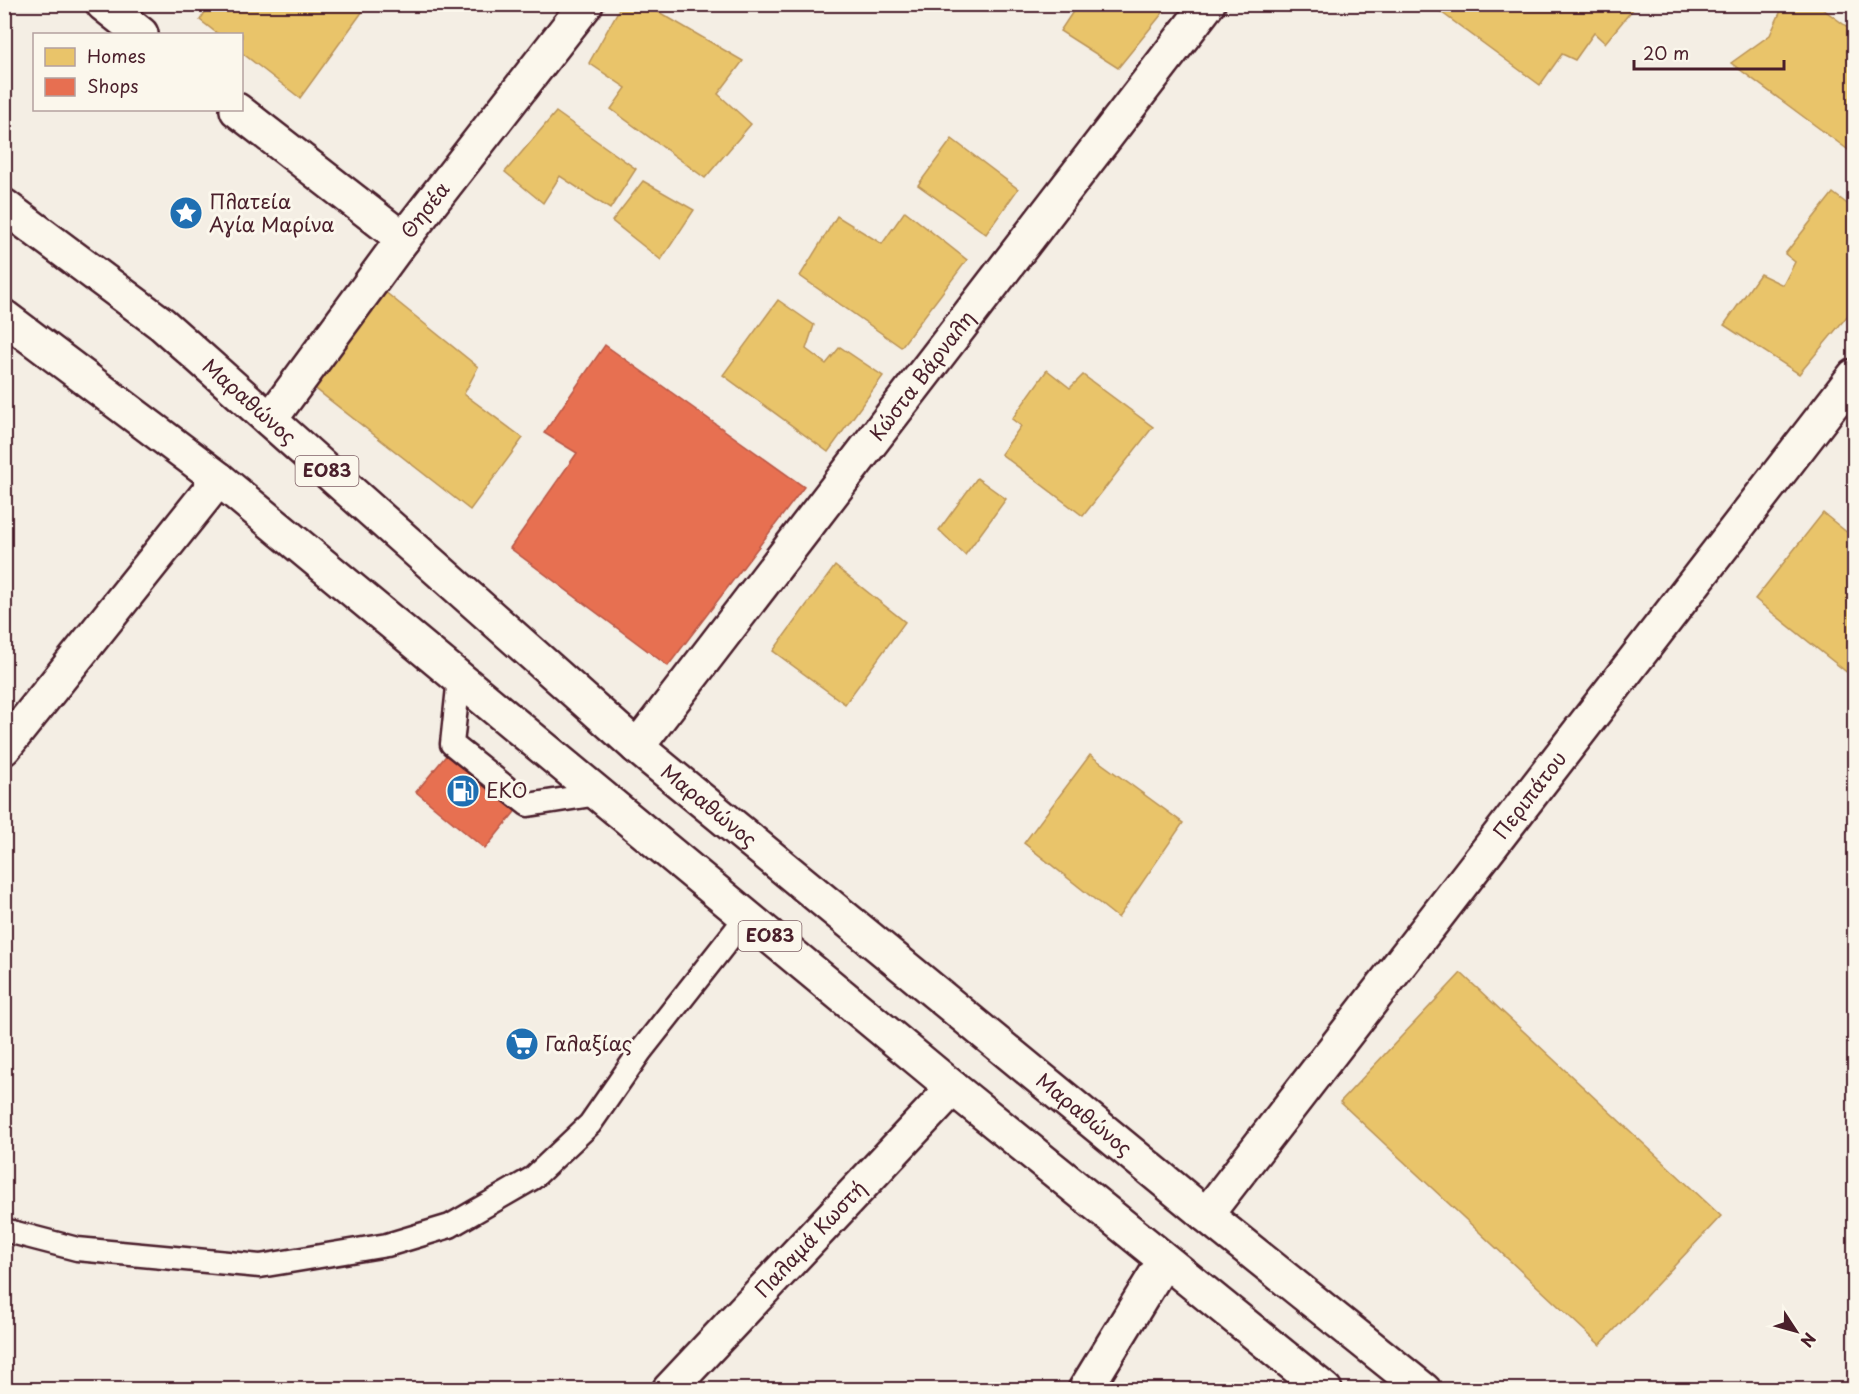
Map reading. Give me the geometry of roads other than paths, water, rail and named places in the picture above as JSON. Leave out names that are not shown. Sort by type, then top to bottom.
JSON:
[{"type":"street","points":[[102,4],[140,33]]},
{"type":"street","name":"Θησέα","points":[[270,420],[403,238],[586,4]]},
{"type":"street","name":"Κώστα Βάρναλη","points":[[637,747],[1208,4]]},
{"type":"street","points":[[238,111],[403,238]]},
{"type":"street","name":"Μαραθώνος","points":[[4,206],[162,324],[637,747],[1206,1215],[1424,1389]]},
{"type":"street","name":"ΕΟ83","points":[[4,317],[219,479],[953,1088],[1325,1389]]},
{"type":"street","name":"Περιπάτου","points":[[1206,1215],[1854,376]]},
{"type":"street","points":[[4,748],[219,479]]},
{"type":"street","name":"Παλαμά Κωστή","points":[[669,1389],[953,1088]]},
{"type":"street","points":[[1085,1389],[1164,1261]]},
{"type":"lane","points":[[459,678],[452,744],[528,806],[598,794]]},
{"type":"lane","points":[[4,1230],[77,1249],[260,1266],[387,1245],[450,1226],[533,1178],[590,1124],[640,1052],[747,916]]},
{"type":"place","name":"Πλατεία Αγία Μαρίνα","points":[[186,213]]},
{"type":"place","name":"EKO","points":[[463,791]]},
{"type":"place","name":"Γαλαξίας","points":[[522,1044]]}]
